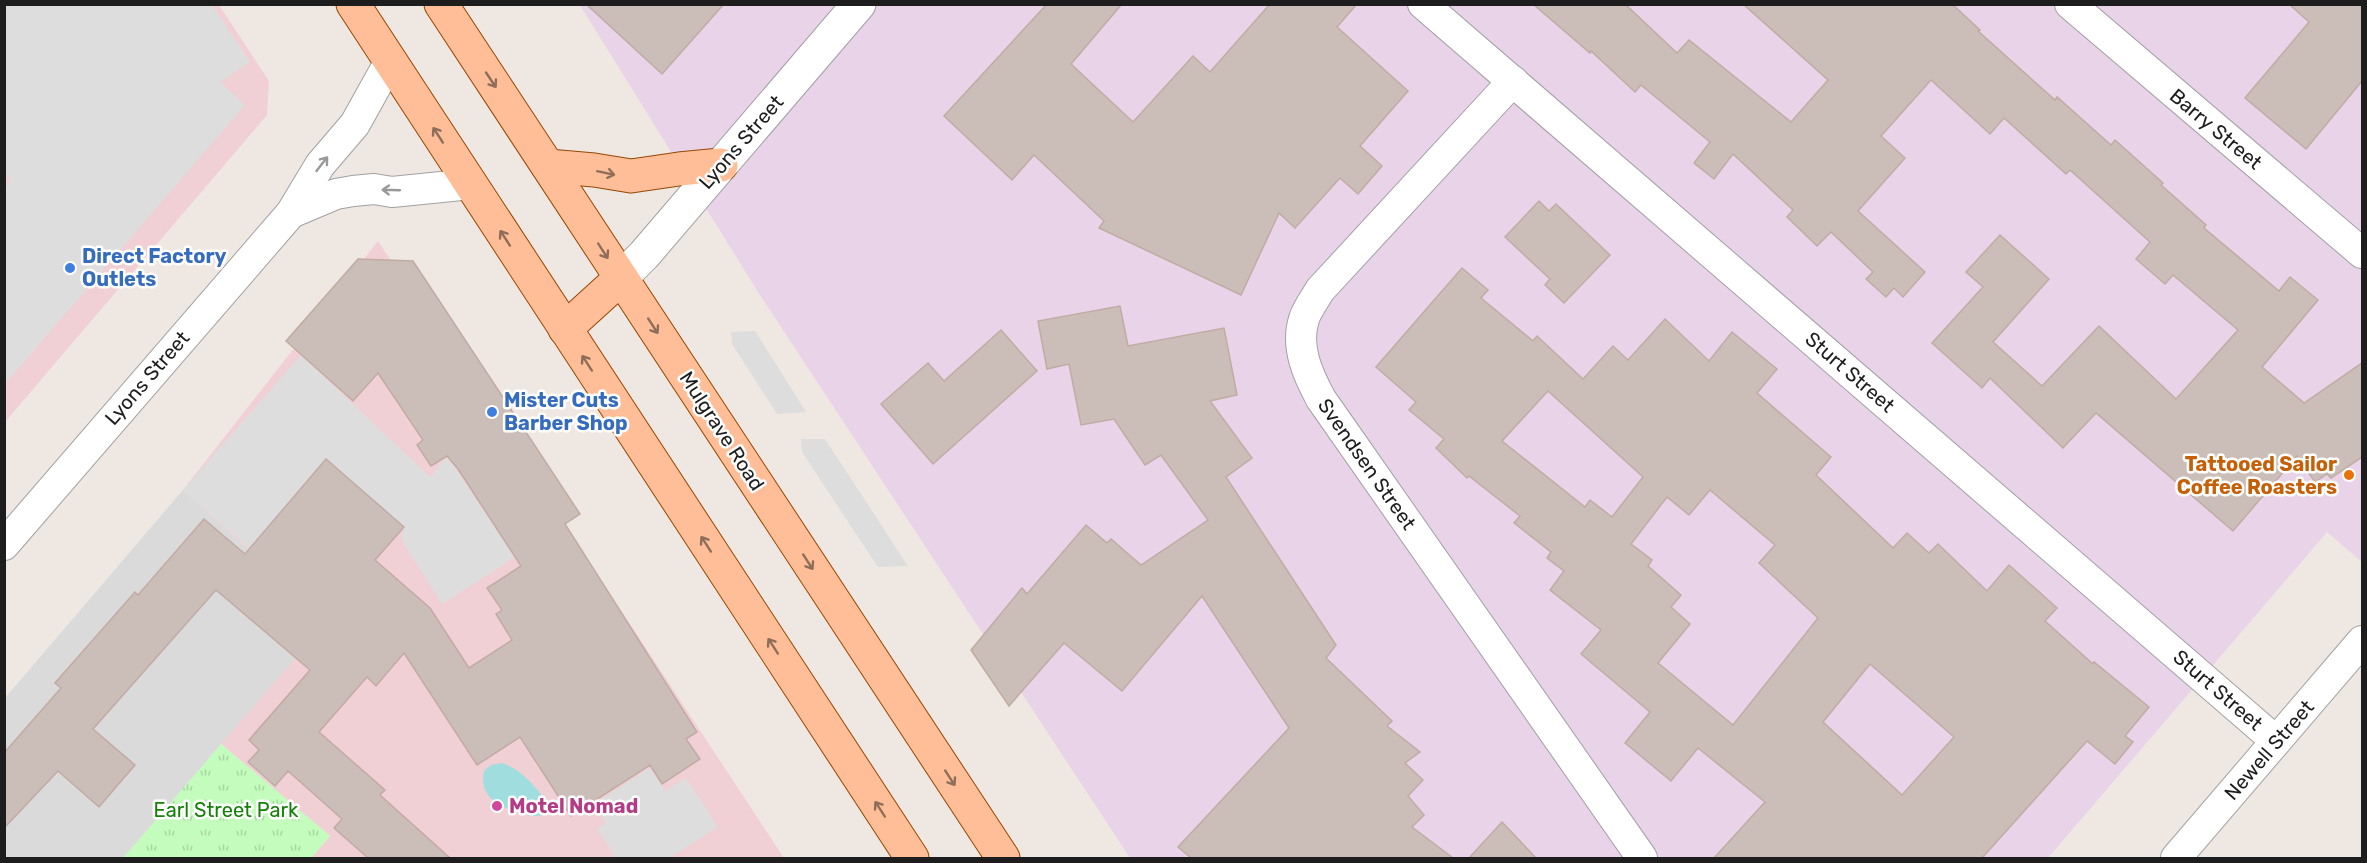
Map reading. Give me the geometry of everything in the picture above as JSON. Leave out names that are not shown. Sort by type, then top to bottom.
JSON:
[{"type":"main road","points":[[353,4],[912,858]]},
{"type":"main road","name":"Mulgrave Road","points":[[441,4],[1003,858]]},
{"type":"main road","points":[[548,166],[594,170],[631,177],[721,165]]},
{"type":"main road","points":[[565,329],[621,278]]},
{"type":"street","name":"Lyons Street","points":[[621,278],[644,255],[859,4]]},
{"type":"street","name":"Sturt Street","points":[[1423,4],[2276,741]]},
{"type":"street","name":"Barry Street","points":[[2070,4],[2362,253]]},
{"type":"street","name":"Lyons Street","points":[[4,544],[291,213],[321,165],[345,139],[355,124],[390,61]]},
{"type":"street","name":"Svendsen Street","points":[[1513,81],[1320,290],[1304,319],[1301,345],[1306,370],[1321,399],[1642,858]]},
{"type":"street","name":"Lyons Street","points":[[291,213],[336,194],[353,191],[374,189],[392,192],[471,184]]},
{"type":"street","name":"Newell Street","points":[[2176,858],[2362,641]]},
{"type":"shaded area","name":"Direct Factory Outlets","points":[[5,4],[212,5],[250,62],[220,82],[245,105],[5,384],[4,188],[10,182],[4,169]]},
{"type":"shaded area","name":"Direct Factory Outlets","points":[[5,5],[219,5],[269,81],[267,115],[5,422]]},
{"type":"shaded area","points":[[580,5],[2362,5],[2362,562],[2327,532],[2048,858],[1130,858],[758,292]]},
{"type":"shaded area","points":[[378,241],[784,858],[311,858],[330,836],[221,744],[329,620],[183,490]]},
{"type":"shaded area","points":[[755,331],[806,412],[777,414],[732,344],[731,332]]},
{"type":"shaded area","points":[[301,355],[430,477],[447,456],[515,557],[442,604],[401,539],[404,527],[323,463],[250,548],[183,490]]},
{"type":"shaded area","points":[[801,439],[825,439],[908,566],[878,567],[802,452]]},
{"type":"shaded area","points":[[183,490],[329,620],[125,858],[5,858],[5,698]]},
{"type":"shaded area","points":[[650,768],[665,791],[686,778],[718,827],[669,858],[616,858],[597,829],[606,823],[594,804]]},
{"type":"green space","name":"Earl Street Park","points":[[221,744],[330,836],[311,858],[123,858]]},
{"type":"water","points":[[502,763],[521,774],[538,790],[546,802],[545,814],[525,815],[502,806],[488,795],[484,786],[484,771],[491,765]]},
{"type":"building","points":[[586,4],[724,4],[662,74]]},
{"type":"building","points":[[1047,4],[1122,4],[1071,64],[1133,122],[1193,56],[1210,72],[1270,4],[1357,4],[1337,27],[1408,91],[1360,146],[1382,166],[1358,194],[1340,178],[1295,228],[1279,213],[1241,295],[1099,228],[1104,221],[1034,155],[1012,180],[944,116]]},
{"type":"building","points":[[1533,4],[1625,4],[1677,53],[1689,40],[1791,122],[1828,80],[1743,4],[1952,4],[1980,30],[1978,31],[2055,100],[2057,97],[2111,145],[2115,140],[2206,225],[2204,228],[2279,291],[2290,277],[2318,300],[2262,367],[2304,403],[2362,363],[2362,457],[2331,478],[2327,474],[2315,482],[2297,456],[2233,531],[2096,413],[2063,448],[1990,378],[1982,388],[1932,343],[1983,287],[1966,272],[2000,235],[2049,279],[1993,342],[2042,386],[2099,326],[2176,399],[2238,330],[2173,275],[2165,284],[2136,259],[2150,242],[2070,170],[2066,174],[2004,118],[1990,134],[1931,80],[1881,136],[1905,158],[1858,211],[1925,272],[1903,297],[1894,288],[1886,297],[1866,279],[1873,272],[1831,232],[1817,246],[1787,217],[1793,210],[1733,154],[1714,179],[1694,163],[1710,142],[1641,85],[1635,92],[1591,51],[1590,53]]},
{"type":"building","points":[[2289,4],[2362,4],[2362,81],[2306,149],[2245,98],[2309,22]]},
{"type":"building","points":[[1539,201],[1549,211],[1556,204],[1610,255],[1564,303],[1545,285],[1550,279],[1505,237]]},
{"type":"building","points":[[358,259],[413,261],[580,514],[565,524],[697,732],[686,739],[700,759],[662,784],[650,765],[571,816],[520,737],[477,765],[404,653],[376,686],[367,677],[319,732],[385,790],[380,795],[450,858],[368,858],[334,828],[342,819],[288,771],[275,786],[248,762],[259,750],[249,740],[310,670],[216,590],[93,729],[135,765],[99,807],[58,771],[4,828],[4,753],[61,688],[55,683],[135,592],[138,595],[204,519],[245,554],[326,459],[404,527],[375,560],[430,608],[469,668],[512,640],[496,614],[502,610],[487,588],[521,566],[458,469],[447,456],[431,466],[417,445],[423,440],[378,373],[353,401],[286,341]]},
{"type":"building","points":[[1462,268],[1488,290],[1481,298],[1533,341],[1537,336],[1583,379],[1613,346],[1628,360],[1665,319],[1709,361],[1732,332],[1777,369],[1757,393],[1831,457],[1816,475],[1893,548],[1907,533],[1929,553],[1938,544],[1987,591],[2009,565],[2057,608],[2045,621],[2093,664],[2094,662],[2149,707],[2125,736],[2133,742],[2115,764],[2087,741],[1982,858],[1714,858],[1765,802],[1698,748],[1671,781],[1625,743],[1650,712],[1581,654],[1601,630],[1550,590],[1564,571],[1547,558],[1551,552],[1514,523],[1520,516],[1469,476],[1467,478],[1436,448],[1444,439],[1409,410],[1416,402],[1376,367]],"holes":[[[1548,391],[1643,477],[1612,517],[1590,500],[1585,507],[1502,441]],[[1710,490],[1775,545],[1759,563],[1818,618],[1733,725],[1658,663],[1690,624],[1671,607],[1681,595],[1648,566],[1652,560],[1631,544],[1667,497],[1689,515]],[[1870,664],[1954,737],[1902,795],[1823,722]]]},
{"type":"building","points":[[1120,306],[1128,346],[1224,328],[1237,395],[1210,401],[1252,458],[1226,477],[1336,645],[1326,658],[1392,721],[1387,726],[1420,752],[1405,763],[1423,780],[1408,796],[1424,815],[1412,827],[1453,858],[1191,858],[1178,847],[1289,728],[1202,596],[1122,691],[1064,643],[1009,706],[971,650],[1022,588],[1027,594],[1086,525],[1107,543],[1111,539],[1141,565],[1208,520],[1161,455],[1145,465],[1114,419],[1081,425],[1069,364],[1047,369],[1038,321]]},
{"type":"building","points":[[1001,330],[1037,371],[933,464],[881,404],[928,363],[944,381]]},
{"type":"building","points":[[1502,822],[1536,858],[1469,858]]},
{"type":"place","name":"Direct Factory Outlets","points":[[70,268]]},
{"type":"place","name":"Mister Cuts Barber Shop","points":[[492,412]]},
{"type":"place","name":"Tattooed Sailor Coffee Roasters","points":[[2349,475]]},
{"type":"place","name":"Motel Nomad","points":[[497,806]]}]
